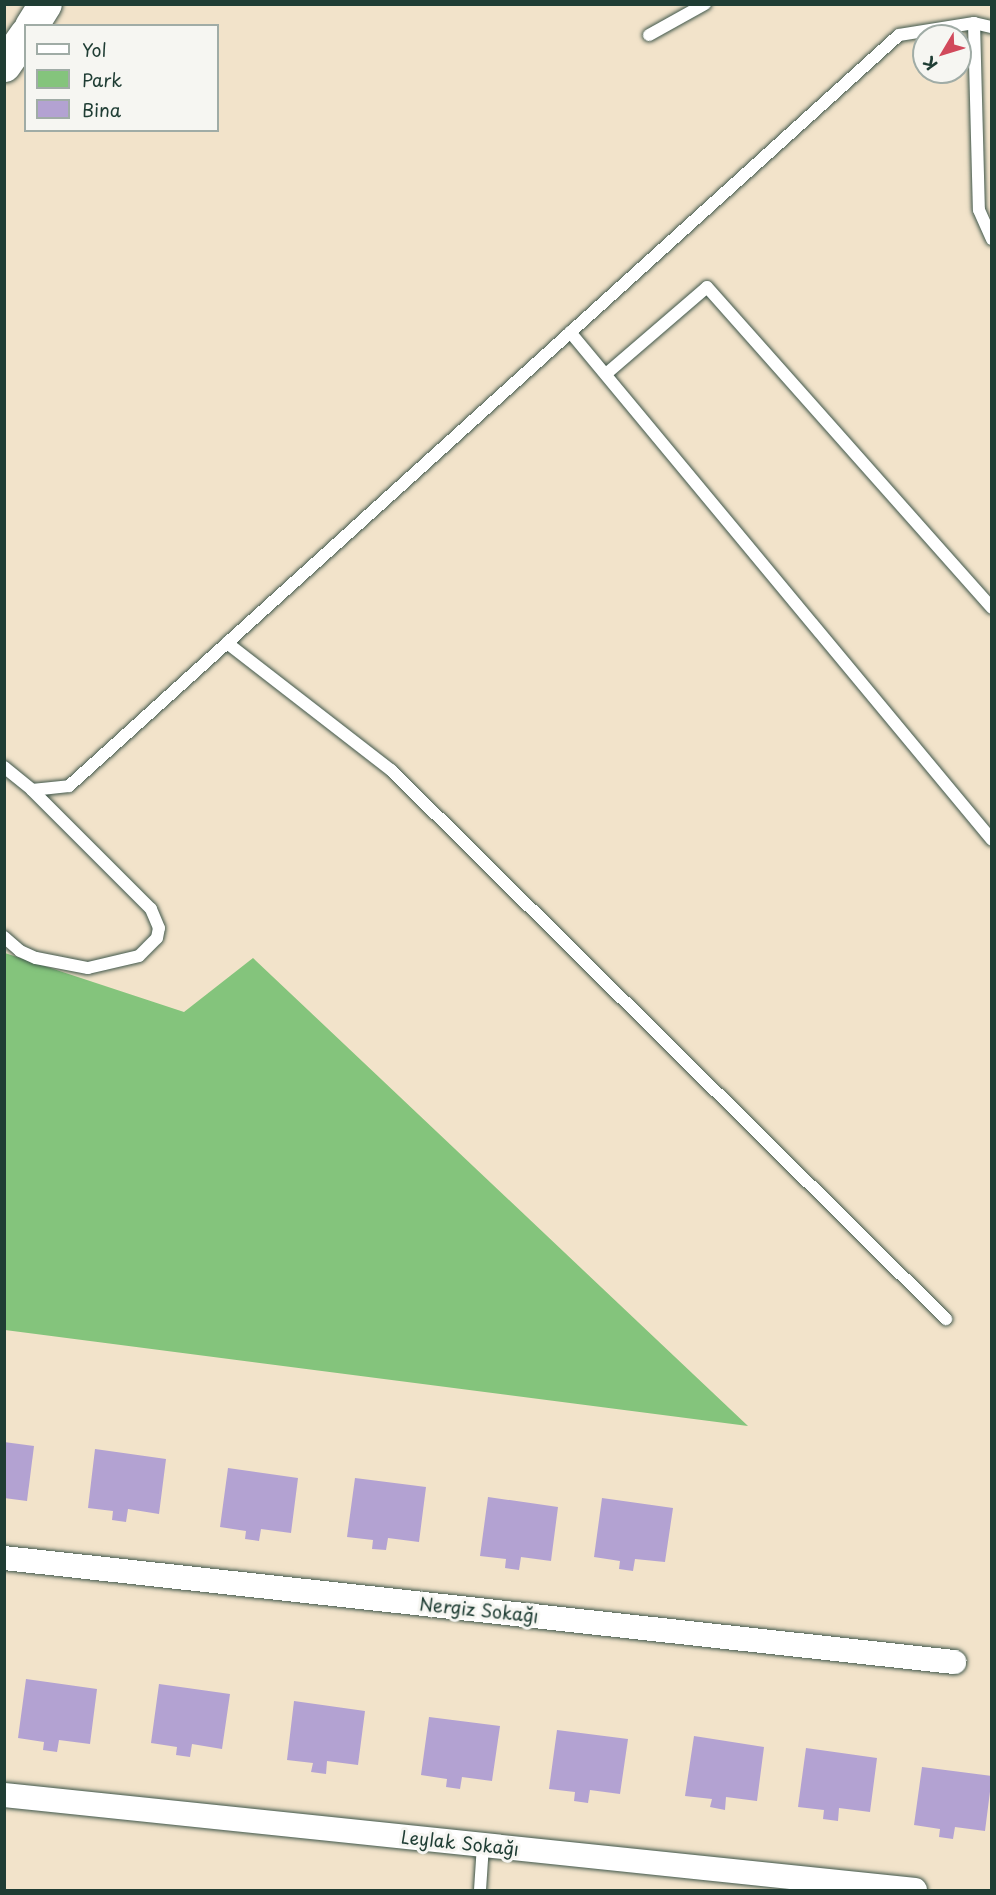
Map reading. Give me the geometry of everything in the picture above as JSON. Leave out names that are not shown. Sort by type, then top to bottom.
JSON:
[{"type":"highway","points":[[32,24],[45,4]]},
{"type":"highway","points":[[4,65],[24,37]]},
{"type":"street","name":"Nergiz Sokağı","points":[[4,1558],[954,1662]]},
{"type":"street","name":"Leylak Sokağı","points":[[4,1795],[915,1890]]},
{"type":"lane","points":[[649,34],[705,4]]},
{"type":"lane","points":[[32,790],[69,786],[899,35],[974,23],[992,27]]},
{"type":"lane","points":[[974,23],[979,210],[992,239]]},
{"type":"lane","points":[[606,374],[707,287],[992,608]]},
{"type":"lane","points":[[570,332],[992,840]]},
{"type":"lane","points":[[227,643],[391,770],[946,1319]]},
{"type":"lane","points":[[4,768],[32,790],[151,909],[159,928],[157,938],[139,956],[88,968],[36,958],[20,951],[4,937]]},
{"type":"lane","points":[[480,1890],[483,1845]]},
{"type":"green space","points":[[5,953],[184,1012],[253,958],[748,1426],[5,1330]]},
{"type":"building","points":[[4,1442],[34,1446],[27,1501],[4,1498]]},
{"type":"building","points":[[95,1449],[166,1459],[159,1514],[128,1509],[126,1522],[112,1520],[113,1511],[88,1508]]},
{"type":"building","points":[[228,1468],[298,1478],[291,1533],[261,1529],[259,1541],[245,1539],[246,1531],[220,1527]]},
{"type":"building","points":[[355,1478],[426,1487],[419,1542],[388,1538],[386,1550],[372,1549],[373,1540],[347,1537]]},
{"type":"building","points":[[488,1497],[558,1507],[551,1561],[521,1557],[519,1570],[505,1568],[506,1559],[480,1556]]},
{"type":"building","points":[[602,1498],[673,1508],[665,1562],[635,1559],[633,1571],[619,1569],[620,1561],[594,1557]]},
{"type":"building","points":[[26,1679],[97,1689],[90,1744],[59,1740],[57,1752],[43,1750],[44,1742],[18,1738]]},
{"type":"building","points":[[159,1684],[230,1694],[222,1749],[192,1744],[190,1757],[176,1755],[177,1747],[151,1743]]},
{"type":"building","points":[[294,1701],[365,1711],[358,1765],[327,1761],[326,1774],[311,1772],[313,1763],[287,1760]]},
{"type":"building","points":[[429,1717],[500,1726],[492,1781],[462,1777],[460,1789],[446,1787],[447,1779],[421,1775]]},
{"type":"building","points":[[557,1730],[628,1739],[620,1794],[590,1790],[588,1803],[574,1801],[575,1792],[549,1789]]},
{"type":"building","points":[[694,1736],[764,1747],[757,1801],[726,1797],[725,1810],[710,1807],[712,1799],[685,1796]]},
{"type":"building","points":[[806,1748],[877,1758],[870,1812],[839,1808],[838,1821],[823,1819],[824,1810],[798,1807]]},
{"type":"building","points":[[922,1767],[992,1776],[985,1831],[955,1827],[953,1839],[939,1837],[940,1829],[914,1825]]}]
